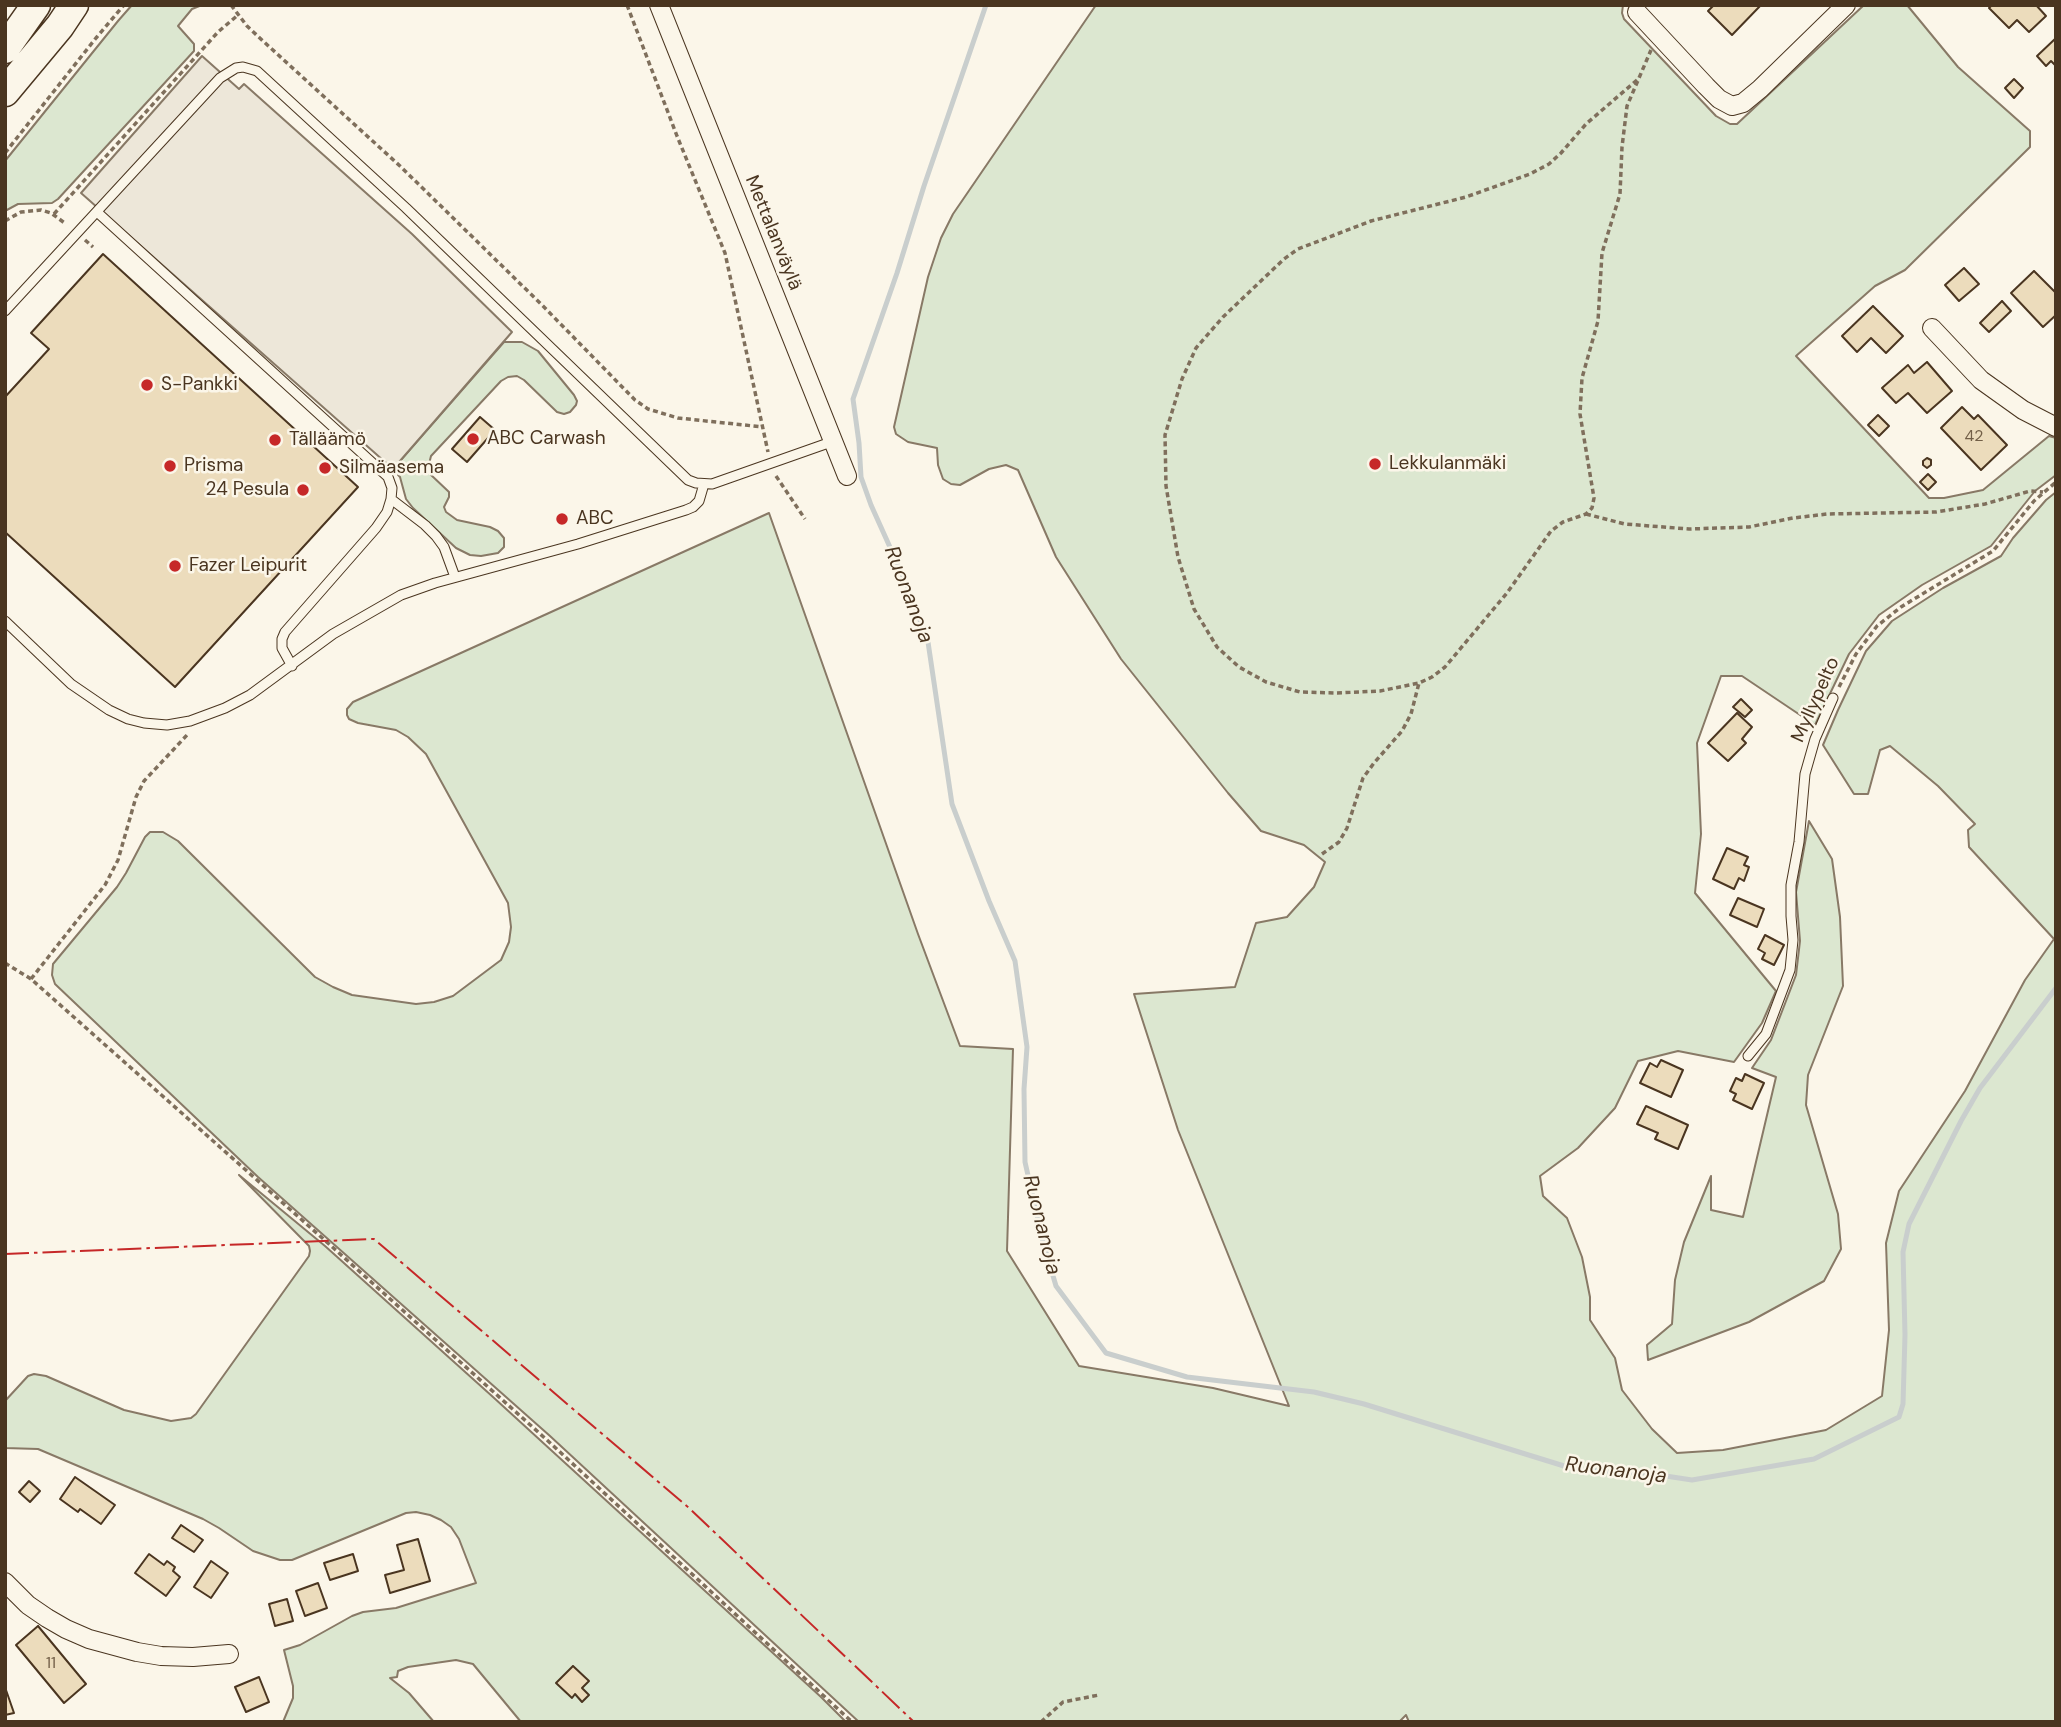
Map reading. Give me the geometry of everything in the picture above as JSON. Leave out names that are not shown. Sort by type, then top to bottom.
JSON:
[{"type":"highway","points":[[5,49],[36,5]]},
{"type":"highway","points":[[5,92],[74,5]]},
{"type":"street","name":"Mettalanväylä","points":[[659,5],[847,476]]},
{"type":"street","points":[[1637,8],[1650,27],[1719,99],[1732,106],[1743,103],[1760,89],[1846,5]]},
{"type":"street","points":[[1933,328],[1981,380],[2023,410],[2056,427]]},
{"type":"street","points":[[5,1582],[28,1605],[47,1618],[89,1639],[161,1656],[229,1654]]},
{"type":"lane","points":[[5,311],[220,78],[236,68],[249,68],[257,71],[414,216],[688,480],[712,484],[834,441]]},
{"type":"lane","points":[[97,212],[388,477],[392,488],[387,512],[285,632],[282,648],[292,666]]},
{"type":"lane","points":[[5,621],[71,684],[109,710],[128,719],[167,725],[205,717],[250,695],[333,634],[401,595],[686,510],[699,501],[704,484]]},
{"type":"lane","points":[[391,499],[436,536],[444,547],[455,577]]},
{"type":"lane","name":"Myllypelto","points":[[1748,1056],[1766,1034],[1790,970],[1793,940],[1791,885],[1799,842],[1805,774],[1815,739],[1833,698]]},
{"type":"path","points":[[5,153],[124,5]]},
{"type":"path","points":[[231,5],[263,41],[400,166],[544,306],[635,400],[648,409],[678,418],[763,427]]},
{"type":"path","points":[[628,5],[725,253],[771,463],[778,479],[805,519]]},
{"type":"path","points":[[54,214],[218,32],[238,15]]},
{"type":"path","points":[[1637,80],[1586,124],[1549,164],[1530,174],[1466,197],[1371,221],[1298,249],[1223,317],[1196,348],[1182,379],[1165,435],[1166,486],[1178,557],[1194,609],[1217,647],[1239,667],[1266,682],[1300,692],[1380,691],[1419,683],[1445,667],[1507,593],[1551,531],[1563,522],[1586,514],[1592,508],[1594,498],[1580,414],[1582,378],[1598,321],[1602,253],[1620,194],[1627,106],[1651,48],[1650,27]]},
{"type":"path","points":[[5,221],[21,212],[41,210],[54,214],[93,247]]},
{"type":"path","name":"Myllypelto","points":[[1833,698],[1856,654],[1877,626],[1901,607],[1993,551],[2043,492],[2056,482]]},
{"type":"path","points":[[1586,514],[1625,524],[1689,529],[1749,527],[1827,514],[1936,512],[1984,505],[2030,491],[2043,492]]},
{"type":"path","points":[[1322,854],[1339,842],[1347,828],[1363,778],[1402,732],[1412,714],[1419,683]]},
{"type":"path","points":[[31,979],[105,885],[118,860],[136,797],[144,781],[205,717]]},
{"type":"path","points":[[5,963],[31,979],[547,1440],[852,1722]]},
{"type":"path","points":[[1041,1722],[1063,1702],[1099,1695]]},
{"type":"green space","points":[[132,5],[202,5],[192,9],[178,26],[194,44],[194,51],[58,199],[52,203],[18,204],[5,211],[5,161]]},
{"type":"green space","points":[[1096,5],[1623,5],[1624,19],[1716,116],[1730,124],[1737,124],[1864,5],[1907,5],[1958,67],[2030,131],[2030,147],[1905,270],[1875,286],[1796,356],[1929,498],[1944,498],[1983,490],[2049,436],[2056,438],[2056,475],[2035,491],[1991,546],[1922,585],[1879,615],[1849,654],[1815,725],[1742,676],[1721,676],[1697,743],[1701,834],[1695,893],[1776,991],[1762,1023],[1734,1062],[1678,1051],[1638,1061],[1615,1108],[1578,1148],[1540,1176],[1543,1196],[1567,1218],[1582,1257],[1590,1297],[1590,1320],[1615,1358],[1622,1390],[1652,1429],[1677,1453],[1723,1450],[1826,1430],[1882,1396],[1889,1330],[1886,1243],[1899,1191],[1965,1091],[2025,980],[2054,939],[1969,847],[1968,830],[1975,824],[1938,786],[1890,746],[1880,750],[1868,794],[1854,794],[1823,745],[1866,651],[1892,621],[1943,588],[2001,556],[2013,538],[2056,492],[2056,1722],[1409,1722],[1406,1715],[1399,1722],[859,1722],[550,1436],[258,1177],[55,984],[53,964],[117,887],[145,837],[150,832],[163,832],[178,841],[315,977],[352,995],[416,1004],[453,996],[501,960],[509,942],[511,927],[508,903],[426,754],[396,730],[349,719],[347,709],[353,702],[769,513],[960,1046],[1013,1049],[1007,1251],[1079,1366],[1213,1388],[1289,1406],[1178,1130],[1134,994],[1235,987],[1256,923],[1287,917],[1314,887],[1325,862],[1304,845],[1261,831],[1121,659],[1056,557],[1018,470],[1006,465],[989,469],[960,485],[951,484],[943,479],[938,465],[937,448],[908,442],[896,434],[894,427],[928,277],[941,238],[953,214]]},
{"type":"green space","points":[[504,342],[522,342],[538,351],[577,401],[570,412],[557,412],[524,380],[517,376],[508,377],[501,381],[431,456],[430,474],[449,492],[444,507],[446,512],[457,520],[490,527],[504,538],[504,547],[498,553],[470,555],[456,548],[413,508],[406,499],[400,477],[393,469]]},
{"type":"green space","points":[[1809,821],[1832,859],[1840,917],[1843,986],[1808,1075],[1806,1105],[1838,1214],[1841,1249],[1824,1281],[1749,1322],[1648,1360],[1647,1345],[1672,1324],[1675,1280],[1684,1242],[1711,1176],[1711,1210],[1743,1217],[1776,1077],[1752,1068],[1771,1040],[1796,975],[1800,941],[1796,892]]},
{"type":"green space","points":[[239,1175],[325,1246],[493,1397],[846,1722],[521,1722],[473,1664],[456,1660],[408,1667],[398,1671],[397,1677],[390,1678],[409,1693],[434,1722],[283,1722],[293,1698],[293,1686],[284,1650],[300,1645],[363,1612],[396,1608],[476,1583],[459,1539],[451,1527],[430,1515],[406,1513],[292,1560],[280,1560],[253,1551],[203,1519],[38,1449],[5,1448],[5,1401],[28,1376],[34,1374],[46,1376],[124,1410],[171,1421],[191,1418],[196,1414],[310,1251],[309,1246]]},
{"type":"shaded area","points":[[202,56],[239,89],[244,84],[412,234],[512,332],[393,469],[81,193]]},
{"type":"building","points":[[1714,5],[1761,5],[1732,35],[1708,11]]},
{"type":"building","points":[[1992,5],[2036,5],[2046,16],[2029,32],[2017,20],[2009,28],[1989,8]]},
{"type":"building","points":[[2056,38],[2056,66],[2051,61],[2046,66],[2037,56]]},
{"type":"building","points":[[2014,79],[2023,88],[2014,98],[2005,88]]},
{"type":"building","name":"Prisma","points":[[103,254],[358,487],[175,687],[5,532],[5,397],[49,349],[31,333]]},
{"type":"building","points":[[1964,268],[1979,284],[1959,301],[1945,285]]},
{"type":"building","points":[[2034,271],[2056,293],[2056,315],[2043,327],[2011,293]]},
{"type":"building","points":[[2002,301],[2011,311],[1989,332],[1980,323]]},
{"type":"building","points":[[1873,306],[1903,336],[1886,353],[1871,338],[1857,352],[1842,336]]},
{"type":"building","points":[[1927,362],[1952,391],[1927,413],[1908,393],[1896,403],[1882,388],[1908,365],[1914,373]]},
{"type":"building","points":[[1962,407],[1974,419],[1978,415],[2007,445],[1981,470],[1941,428]]},
{"type":"building","points":[[1878,415],[1889,426],[1879,436],[1868,425]]},
{"type":"building","name":"ABC Carwash","points":[[480,417],[495,430],[467,462],[452,449]]},
{"type":"building","points":[[1927,458],[1931,460],[1931,465],[1927,468],[1923,461]]},
{"type":"building","points":[[1928,474],[1936,482],[1928,490],[1920,482]]},
{"type":"building","points":[[1741,699],[1752,710],[1745,717],[1733,707]]},
{"type":"building","points":[[1737,713],[1752,727],[1742,739],[1746,743],[1728,761],[1708,743]]},
{"type":"building","points":[[1727,848],[1748,857],[1744,865],[1749,867],[1744,881],[1739,878],[1734,889],[1713,879]]},
{"type":"building","points":[[1738,898],[1764,909],[1757,927],[1730,915]]},
{"type":"building","points":[[1765,935],[1784,945],[1774,965],[1762,959],[1765,953],[1758,949]]},
{"type":"building","points":[[1661,1060],[1683,1070],[1671,1097],[1640,1083],[1650,1063],[1657,1067]]},
{"type":"building","points":[[1745,1074],[1764,1083],[1752,1109],[1733,1100],[1736,1094],[1730,1091],[1736,1078],[1742,1081]]},
{"type":"building","points":[[1646,1106],[1688,1125],[1678,1149],[1655,1139],[1658,1133],[1637,1124]]},
{"type":"building","points":[[75,1477],[115,1505],[101,1524],[60,1499]]},
{"type":"building","points":[[29,1481],[40,1491],[30,1502],[19,1492]]},
{"type":"building","points":[[181,1525],[203,1540],[194,1552],[172,1538]]},
{"type":"building","points":[[418,1539],[430,1581],[390,1593],[385,1575],[404,1570],[397,1545]]},
{"type":"building","points":[[149,1554],[164,1565],[167,1561],[175,1567],[173,1571],[180,1577],[166,1596],[135,1573]]},
{"type":"building","points":[[353,1554],[358,1571],[330,1580],[324,1563]]},
{"type":"building","points":[[211,1561],[228,1573],[211,1598],[194,1587]]},
{"type":"building","points":[[318,1583],[327,1608],[305,1616],[296,1591]]},
{"type":"building","points":[[287,1599],[293,1621],[275,1626],[269,1604]]},
{"type":"building","points":[[38,1626],[86,1684],[64,1703],[16,1645]]},
{"type":"building","points":[[573,1666],[589,1681],[582,1688],[589,1695],[582,1702],[575,1694],[572,1698],[556,1683]]},
{"type":"building","points":[[259,1677],[269,1702],[246,1712],[235,1687]]},
{"type":"building","points":[[5,1691],[14,1713],[5,1715]]},
{"type":"waterway","name":"Ruonanoja","points":[[986,5],[853,399],[861,477],[928,642],[952,804],[1015,961],[1027,1047],[1024,1089],[1025,1162],[1043,1242],[1056,1286],[1106,1353],[1187,1377],[1314,1392],[1364,1404],[1577,1470],[1646,1473],[1692,1480],[1814,1459],[1899,1417],[1903,1404],[1905,1335],[1903,1252],[1909,1224],[1980,1088],[2056,988]]},
{"type":"power","points":[[5,1254],[374,1239],[689,1508],[914,1722]]},
{"type":"place","name":"S-Pankki","points":[[147,385]]},
{"type":"place","name":"ABC Carwash","points":[[473,439]]},
{"type":"place","name":"Tälläämö","points":[[275,440]]},
{"type":"place","name":"Lekkulanmäki","points":[[1375,464]]},
{"type":"place","name":"Prisma","points":[[170,466]]},
{"type":"place","name":"Silmäasema","points":[[325,468]]},
{"type":"place","name":"24 Pesula","points":[[303,490]]},
{"type":"place","name":"ABC","points":[[562,519]]},
{"type":"place","name":"Fazer Leipurit","points":[[175,566]]}]
